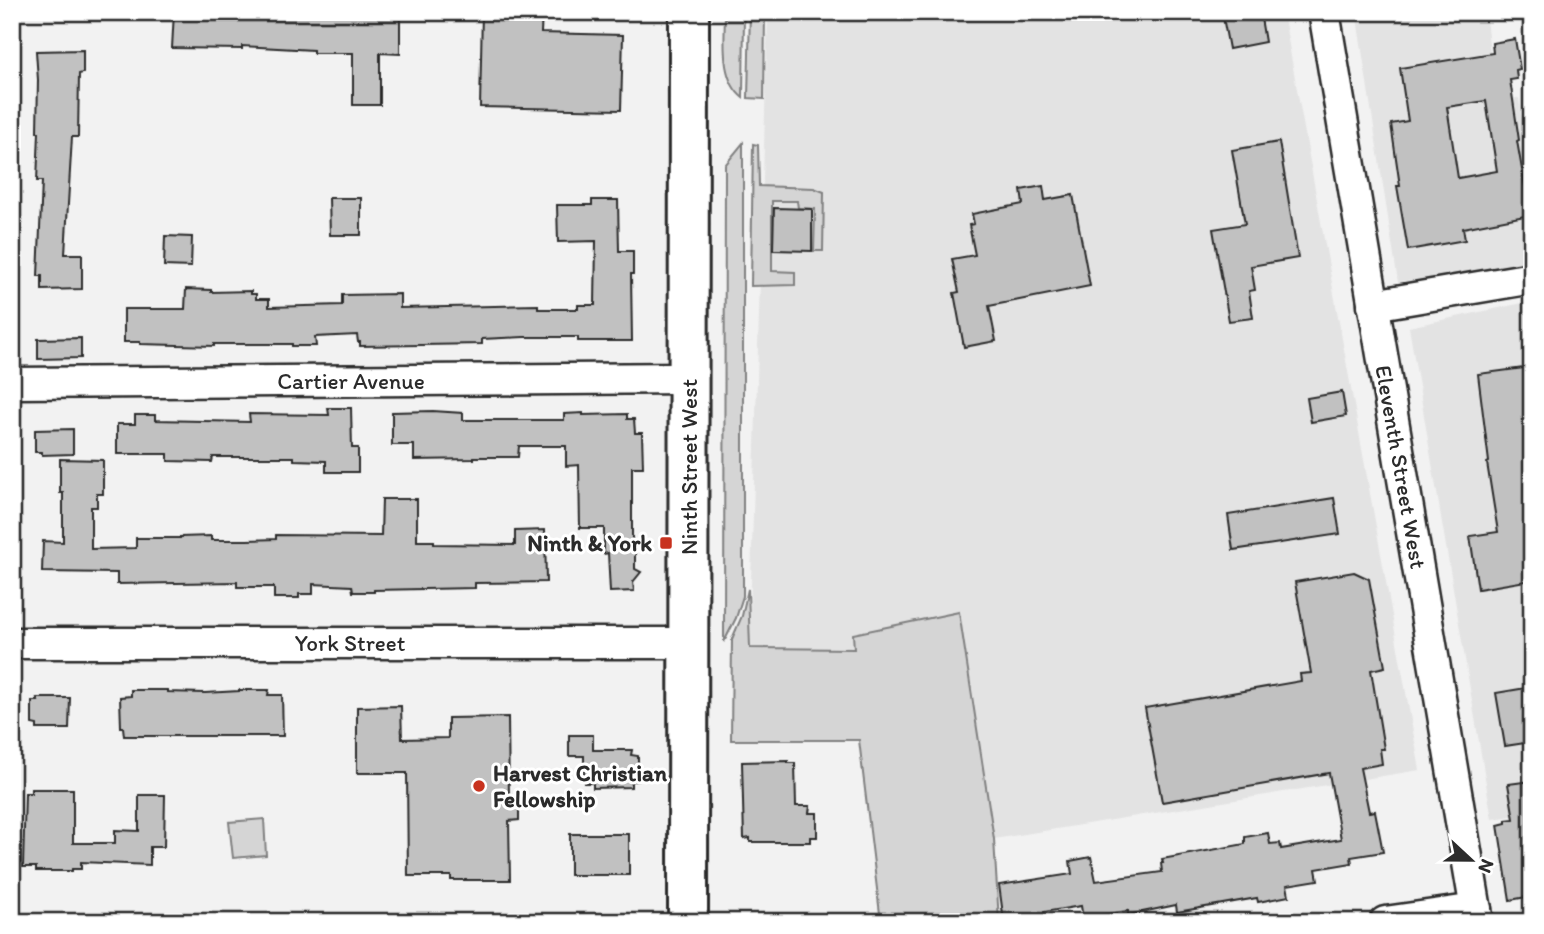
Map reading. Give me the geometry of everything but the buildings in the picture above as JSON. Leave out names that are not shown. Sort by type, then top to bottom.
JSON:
[{"type":"main road","name":"Ninth Street West","points":[[688,922],[690,12]]},
{"type":"street","name":"Eleventh Street West","points":[[1324,12],[1477,915]]},
{"type":"street","points":[[1373,305],[1532,278]]},
{"type":"street","name":"Cartier Avenue","points":[[12,383],[690,378]]},
{"type":"street","name":"York Street","points":[[12,643],[689,643]]},
{"type":"street","points":[[1385,922],[1477,915]]},
{"type":"shaded area","points":[[725,12],[744,12],[743,98],[735,90],[727,70],[724,46]]},
{"type":"shaded area","points":[[750,12],[765,12],[764,99],[748,98]]},
{"type":"shaded area","points":[[768,12],[1283,12],[1420,770],[994,839],[959,612],[853,635],[854,649],[749,648]]},
{"type":"shaded area","points":[[1356,12],[1485,12],[1496,99],[1519,98],[1532,197],[1532,266],[1398,282]]},
{"type":"shaded area","points":[[743,143],[743,596],[724,642],[725,165]]},
{"type":"shaded area","points":[[753,144],[758,145],[759,186],[814,188],[824,192],[823,251],[814,251],[815,209],[798,208],[797,201],[772,201],[772,271],[795,272],[795,285],[751,286]]},
{"type":"shaded area","points":[[1532,301],[1532,813],[1492,819],[1409,327]]},
{"type":"shaded area","points":[[748,589],[750,648],[854,649],[853,634],[959,612],[994,839],[999,922],[881,922],[859,740],[731,740],[732,639],[742,616]]},
{"type":"shaded area","points":[[264,819],[266,855],[233,858],[229,822]]},
{"type":"place","name":"Ninth & York","points":[[666,543]]},
{"type":"place","name":"Harvest Christian Fellowship","points":[[479,786]]}]
